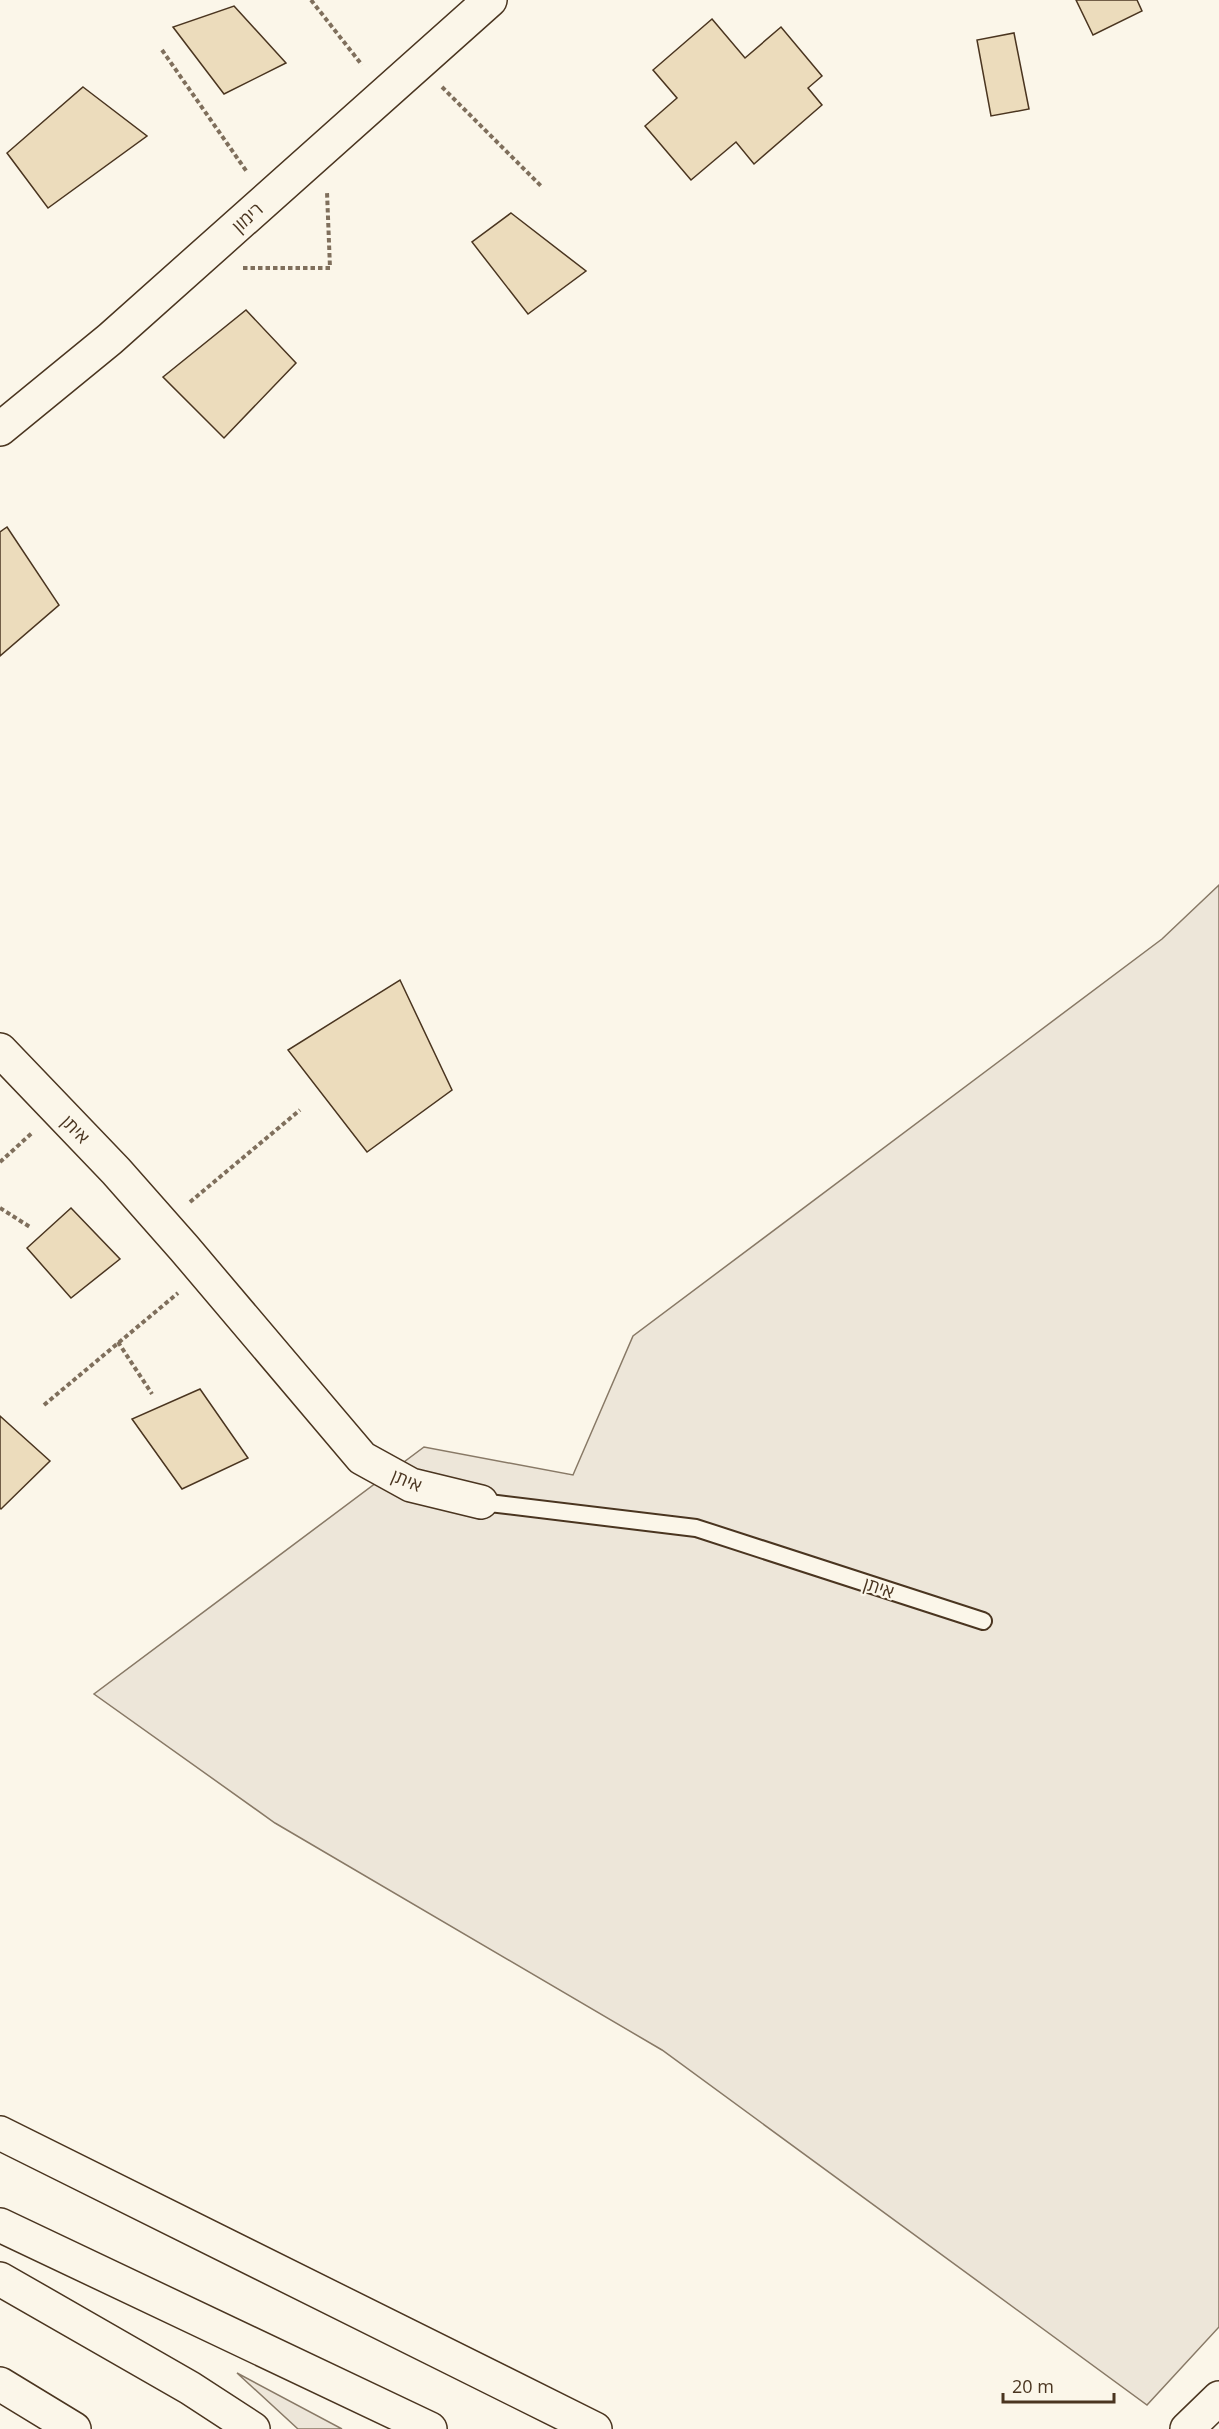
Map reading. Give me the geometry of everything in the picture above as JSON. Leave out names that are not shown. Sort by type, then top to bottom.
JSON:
[{"type":"main road","name":"רימון","points":[[0,429],[83,362],[490,0]]},
{"type":"main road","name":"איתן","points":[[0,1050],[164,1224],[362,1458],[411,1485],[481,1502]]},
{"type":"main road","points":[[0,2133],[595,2429]]},
{"type":"main road","points":[[0,2225],[430,2429]]},
{"type":"main road","points":[[0,2279],[190,2388],[253,2429]]},
{"type":"main road","points":[[0,2384],[74,2429]]},
{"type":"main road","points":[[1187,2429],[1219,2398]]},
{"type":"lane","name":"איתן","points":[[481,1502],[696,1528],[983,1621]]},
{"type":"path","points":[[311,0],[385,93]]},
{"type":"path","points":[[162,50],[266,200]]},
{"type":"path","points":[[419,63],[542,187]]},
{"type":"path","points":[[189,268],[330,268],[326,146]]},
{"type":"path","points":[[0,1162],[57,1110]]},
{"type":"path","points":[[164,1224],[300,1110]]},
{"type":"path","points":[[0,1208],[30,1227]]},
{"type":"path","points":[[44,1405],[204,1271]]},
{"type":"path","points":[[118,1342],[152,1394]]},
{"type":"shaded area","points":[[1219,885],[1219,2327],[1147,2405],[662,2050],[275,1823],[94,1694],[424,1447],[573,1475],[633,1336],[1162,939]]},
{"type":"shaded area","points":[[237,2373],[342,2429],[298,2429]]},
{"type":"building","points":[[1076,0],[1137,0],[1142,11],[1093,35]]},
{"type":"building","points":[[234,6],[286,63],[224,94],[173,27]]},
{"type":"building","points":[[712,19],[745,58],[781,27],[822,76],[808,88],[822,105],[754,164],[736,142],[691,180],[645,126],[677,98],[653,70]]},
{"type":"building","points":[[1014,33],[1029,109],[991,116],[977,40]]},
{"type":"building","points":[[83,87],[147,136],[48,208],[7,153]]},
{"type":"building","points":[[511,213],[586,271],[528,314],[472,242]]},
{"type":"building","points":[[246,310],[296,363],[224,438],[163,377]]},
{"type":"building","points":[[7,527],[59,605],[0,656],[0,532]]},
{"type":"building","points":[[400,980],[452,1090],[367,1152],[288,1050]]},
{"type":"building","points":[[71,1208],[120,1259],[71,1298],[27,1248]]},
{"type":"building","points":[[200,1389],[248,1458],[182,1489],[132,1419]]},
{"type":"building","points":[[0,1416],[50,1461],[1,1509],[0,1508]]}]
